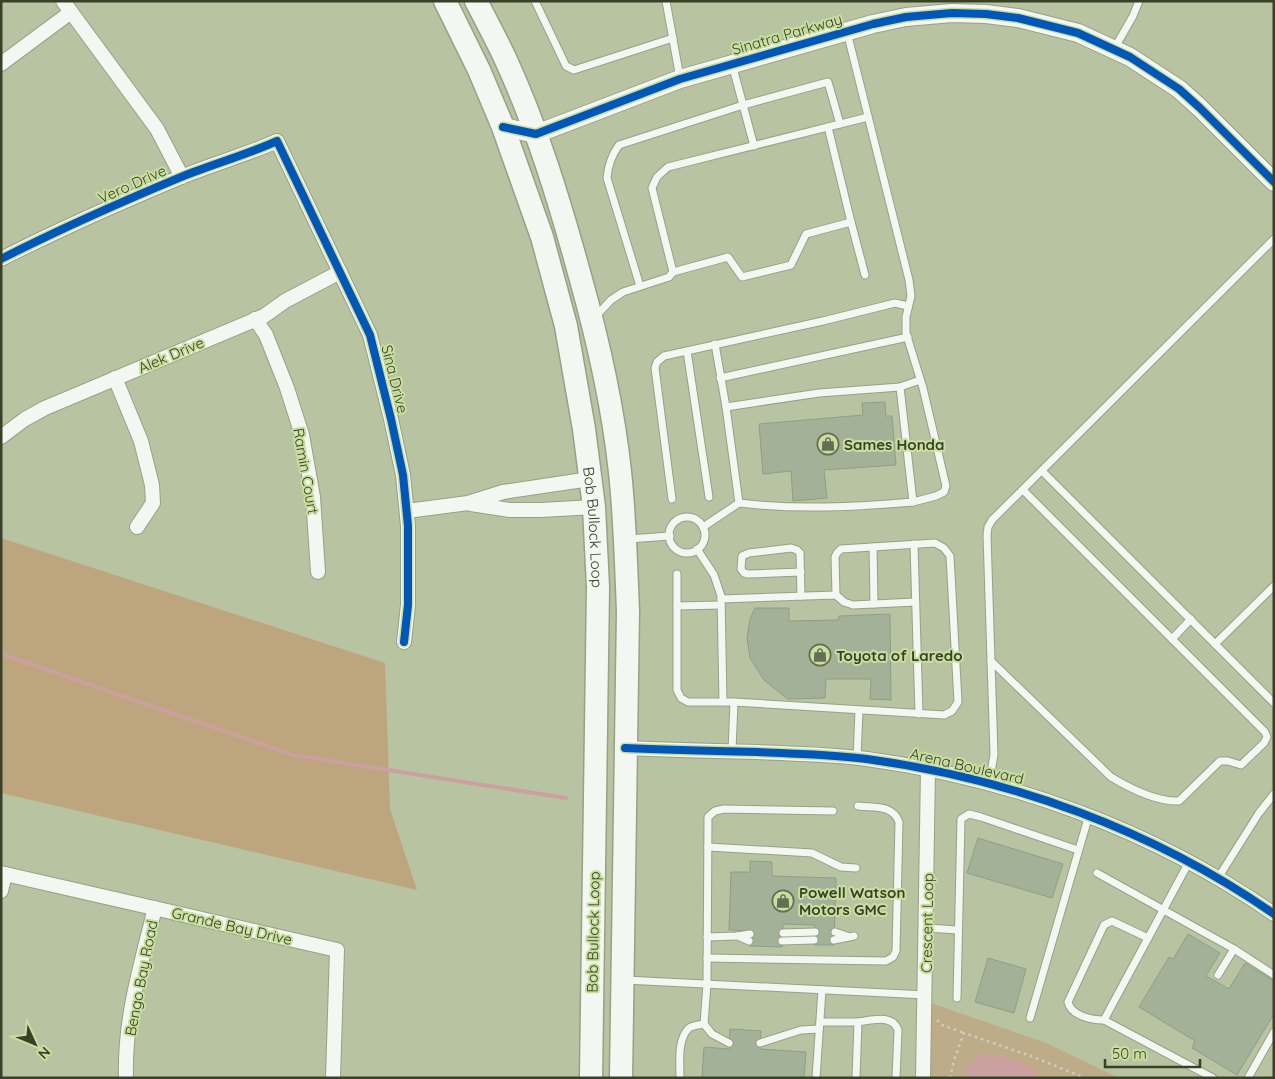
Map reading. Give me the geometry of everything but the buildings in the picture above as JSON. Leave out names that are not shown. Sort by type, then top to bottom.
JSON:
[{"type":"highway","name":"Bob Bullock Loop","points":[[445,1],[479,70],[503,128],[542,237],[566,326],[584,429],[594,507],[598,588],[591,1078]]},
{"type":"highway","name":"Bob Bullock Loop","points":[[476,1],[506,60],[536,134],[570,236],[608,391],[617,453],[625,539],[628,611],[621,1078]]},
{"type":"street","points":[[1,64],[67,7],[157,129],[182,177]]},
{"type":"street","name":"Sinatra Parkway","points":[[536,134],[680,79],[847,32],[906,17],[952,13],[986,14],[1018,18],[1078,33],[1114,49],[1151,70],[1200,108],[1274,182]]},
{"type":"street","points":[[503,128],[536,134]]},
{"type":"street","name":"Vero Drive","points":[[1,259],[182,177],[277,142]]},
{"type":"street","name":"Sina Drive","points":[[277,142],[370,335],[392,419],[403,475],[408,526],[408,604],[404,642]]},
{"type":"street","name":"Alek Drive","points":[[4,430],[45,408],[255,319],[340,272]]},
{"type":"street","name":"Ramin Court","points":[[255,319],[266,335],[287,388],[302,435],[313,498],[318,572]]},
{"type":"street","points":[[115,378],[142,441],[152,485],[153,503],[137,527]]},
{"type":"street","points":[[407,511],[468,503],[503,492],[590,478]]},
{"type":"street","points":[[468,503],[510,510],[594,507]]},
{"type":"street","name":"Arena Boulevard","points":[[625,748],[808,754],[857,758],[928,768],[989,783],[1024,792],[1089,815],[1146,840],[1218,878],[1274,914]]},
{"type":"street","name":"Crescent Loop","points":[[923,1078],[926,1002],[928,768]]},
{"type":"street","points":[[1,891],[3,874]]},
{"type":"street","name":"Grande Bay Drive","points":[[3,874],[337,950],[333,1078]]},
{"type":"street","name":"Bengo Bay Road","points":[[126,1078],[128,1031],[136,985],[155,908]]},
{"type":"lane","points":[[536,1],[566,66],[574,70],[673,38]]},
{"type":"lane","points":[[666,1],[680,79]]},
{"type":"lane","points":[[1114,49],[1133,16],[1139,1]]},
{"type":"lane","points":[[703,527],[739,503],[771,507],[848,508],[913,502],[936,496],[944,492],[946,486],[908,337],[906,317],[911,296],[909,280],[847,32]]},
{"type":"lane","points":[[732,64],[754,146]]},
{"type":"lane","points":[[640,286],[607,178],[608,165],[619,145],[743,105],[828,82],[840,124]]},
{"type":"lane","points":[[673,272],[652,188],[657,177],[668,167],[868,117]]},
{"type":"lane","points":[[828,127],[866,275]]},
{"type":"lane","points":[[592,320],[611,300],[623,292],[669,277],[673,272],[728,257],[742,276],[791,265],[806,234],[851,222]]},
{"type":"lane","points":[[989,783],[994,755],[988,527],[992,520],[1274,239]]},
{"type":"lane","points":[[672,499],[655,368],[657,362],[664,356],[895,303],[908,306]]},
{"type":"lane","points":[[720,378],[908,337]]},
{"type":"lane","points":[[715,344],[739,503]]},
{"type":"lane","points":[[687,351],[710,497]]},
{"type":"lane","points":[[726,407],[818,393],[900,387],[920,380]]},
{"type":"lane","points":[[900,387],[913,502]]},
{"type":"lane","points":[[1042,471],[1274,703]]},
{"type":"lane","points":[[991,661],[1110,778],[1125,786],[1166,801],[1179,800],[1192,790],[1220,761],[1241,765],[1264,743],[1267,737],[1265,732],[1022,490]]},
{"type":"lane","points":[[692,518],[703,527],[705,537],[703,543],[689,553],[678,550],[671,542],[672,526],[681,519],[692,518]]},
{"type":"lane","points":[[625,539],[670,536]]},
{"type":"lane","points":[[677,574],[677,690],[681,698],[688,702],[734,702],[944,715],[952,711],[958,702],[950,556],[944,548],[935,543],[841,549],[836,552],[835,557],[836,595]]},
{"type":"lane","points":[[914,544],[919,714]]},
{"type":"lane","points":[[873,547],[874,604]]},
{"type":"lane","points":[[801,572],[748,574],[741,569],[742,556],[744,554],[791,548],[797,550],[800,553],[801,572],[801,596]]},
{"type":"lane","points":[[697,549],[714,575],[721,602],[723,702]]},
{"type":"lane","points":[[1216,644],[1274,586]]},
{"type":"lane","points":[[677,606],[836,595],[844,602],[853,604],[916,602]]},
{"type":"lane","points":[[1172,639],[1191,620]]},
{"type":"lane","points":[[732,752],[734,702]]},
{"type":"lane","points":[[857,758],[859,710]]},
{"type":"lane","points":[[1218,878],[1259,813],[1274,794]]},
{"type":"lane","points":[[707,958],[886,961],[894,957],[896,951],[899,822],[896,814],[889,809],[858,806]]},
{"type":"lane","points":[[730,1043],[712,1034],[704,1024],[707,958],[708,817],[715,811],[724,809],[833,811]]},
{"type":"lane","points":[[957,998],[961,819],[968,814],[981,817],[1078,850]]},
{"type":"lane","points":[[1030,1018],[1089,815]]},
{"type":"lane","points":[[708,847],[812,853],[840,867],[856,868]]},
{"type":"lane","points":[[1104,1020],[1189,862]]},
{"type":"lane","points":[[1097,873],[1164,908],[1274,975]]},
{"type":"lane","points":[[1148,938],[1112,921],[1104,925],[1068,1002],[1069,1007],[1073,1011],[1094,1020],[1104,1020],[1213,1078]]},
{"type":"lane","points":[[927,928],[958,930]]},
{"type":"lane","points":[[834,932],[851,936],[834,940]]},
{"type":"lane","points":[[707,936],[749,937]]},
{"type":"lane","points":[[783,937],[815,936]]},
{"type":"lane","points":[[1218,976],[1234,949]]},
{"type":"lane","points":[[622,980],[822,990],[926,1002]]},
{"type":"lane","points":[[816,1078],[822,990]]},
{"type":"lane","points":[[760,1044],[774,1038],[820,1026],[892,1020],[898,1030],[896,1078]]},
{"type":"lane","points":[[856,1078],[858,1022]]},
{"type":"lane","points":[[680,1078],[683,1035],[691,1027],[704,1024]]},
{"type":"lane","points":[[1248,1078],[1274,1032]]},
{"type":"lane","points":[[721,1037],[730,1034]]},
{"type":"lane","points":[[760,1035],[774,1038]]},
{"type":"path","points":[[926,1002],[942,1025],[1031,1056],[1085,1078]]},
{"type":"path","points":[[950,1078],[954,1060],[964,1033]]},
{"type":"shaded area","points":[[1,538],[385,663],[390,809],[417,890],[1,793]]},
{"type":"shaded area","points":[[931,1003],[1046,1043],[1119,1078],[931,1078]]},
{"type":"shaded area","points":[[981,1054],[1023,1063],[1036,1072],[1038,1078],[968,1078],[966,1067]]},
{"type":"waterway","points":[[1,654],[293,755],[566,798]]},
{"type":"cycle path","points":[[503,127],[536,134],[680,79],[873,24],[906,17],[952,13],[986,14],[1018,18],[1078,33],[1130,57],[1179,89],[1274,182]]},
{"type":"cycle path","points":[[1,259],[68,226],[158,186],[277,141],[370,335],[403,475],[408,526],[408,605],[404,642]]},
{"type":"cycle path","points":[[625,748],[840,756],[921,768],[975,780],[1080,812],[1131,833],[1180,857],[1228,884],[1274,914]]},
{"type":"place","name":"Sames Honda","points":[[828,444]]},
{"type":"place","name":"Toyota of Laredo","points":[[820,655]]},
{"type":"place","name":"Powell Watson Motors GMC","points":[[783,901]]}]
